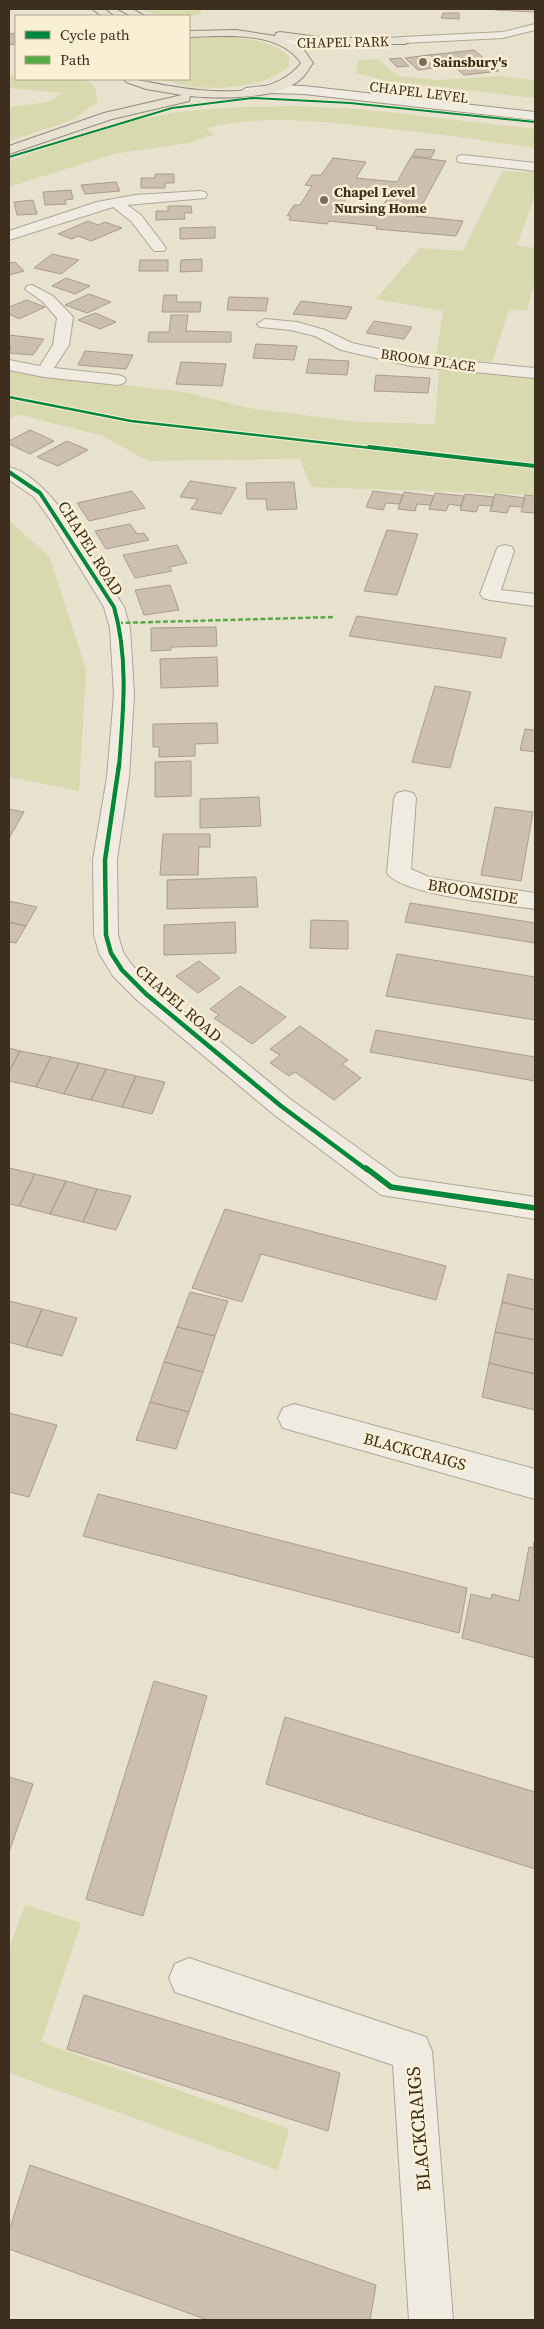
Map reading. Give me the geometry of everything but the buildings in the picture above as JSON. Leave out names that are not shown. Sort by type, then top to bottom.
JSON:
[{"type":"main road","points":[[122,9],[137,15]]},
{"type":"main road","points":[[190,28],[235,28],[326,41],[405,40]]},
{"type":"main road","points":[[108,116],[138,92],[237,93],[274,87],[299,75],[313,63],[300,52],[282,42],[245,34],[190,34]]},
{"type":"main road","points":[[131,80],[138,92]]},
{"type":"main road","points":[[9,150],[108,116],[201,94]]},
{"type":"street","points":[[515,32],[516,28],[504,24],[535,22]]},
{"type":"street","name":"CHAPEL PARK","points":[[440,38],[481,26],[481,32],[491,35]]},
{"type":"street","name":"CHAPEL PARK","points":[[282,42],[326,44],[491,35],[535,27]]},
{"type":"street","name":"CHAPEL PARK","points":[[313,63],[405,40]]},
{"type":"street","name":"CHAPEL LEVEL","points":[[342,82],[535,106]]},
{"type":"street","name":"CHAPEL LEVEL","points":[[237,93],[273,89],[304,90],[535,116]]},
{"type":"street","points":[[463,159],[535,167]]},
{"type":"street","points":[[9,236],[97,206],[136,199],[200,195]]},
{"type":"street","points":[[116,203],[136,218],[159,248]]},
{"type":"street","points":[[32,289],[48,299],[65,317],[61,345],[44,372]]},
{"type":"street","name":"BROOM PLACE","points":[[265,324],[292,325],[320,332],[347,347],[411,361],[535,373]]},
{"type":"street","points":[[9,365],[44,372],[118,380]]},
{"type":"street","name":"CHAPEL ROAD","points":[[9,472],[40,492],[81,552],[114,607],[120,628],[124,694],[118,776],[105,860],[106,935],[111,953],[122,970],[146,994],[281,1106],[390,1186],[535,1208]]},
{"type":"street","points":[[505,551],[490,594],[535,600]]},
{"type":"street","name":"BROOMSIDE","points":[[405,798],[399,874],[424,884],[535,901]]},
{"type":"street","name":"BLACKCRAIGS","points":[[294,1418],[535,1484]]},
{"type":"street","name":"BLACKCRAIGS","points":[[189,1978],[412,2051],[431,2320]]},
{"type":"green space","points":[[142,9],[202,9],[200,14],[190,16],[160,15]]},
{"type":"green space","points":[[225,37],[260,41],[283,51],[289,57],[289,66],[276,75],[261,81],[227,88],[191,86],[164,80],[190,80],[190,38]]},
{"type":"green space","points":[[378,59],[398,76],[437,80],[499,76],[535,80],[535,98],[388,81],[356,73],[358,60]]},
{"type":"green space","points":[[15,74],[15,80],[85,80],[95,87],[98,102],[72,120],[9,141],[9,107],[48,102],[62,93],[9,88],[9,76]]},
{"type":"green space","points":[[293,106],[360,109],[535,129],[535,148],[336,123],[261,120],[206,128],[214,135],[188,143],[113,154],[9,187],[9,161],[127,122],[198,110]]},
{"type":"green space","points":[[502,171],[535,173],[535,195],[517,245],[535,248],[535,281],[527,311],[509,309],[492,362],[436,356],[443,311],[376,299],[420,248],[463,251]]},
{"type":"green space","points":[[439,368],[535,378],[535,495],[311,487],[300,459],[148,461],[103,436],[18,414],[9,419],[9,370],[24,374],[185,392],[248,408],[359,422],[435,424]]},
{"type":"green space","points":[[9,520],[50,558],[86,670],[79,791],[9,777]]},
{"type":"green space","points":[[25,1905],[81,1923],[41,2042],[289,2129],[278,2170],[9,2073],[9,1949]]},
{"type":"marked path","points":[[118,623],[335,617]]},
{"type":"cycle path","points":[[9,157],[172,108],[252,98],[350,103],[535,122]]},
{"type":"cycle path","points":[[9,397],[131,421],[535,466]]},
{"type":"cycle path","points":[[9,472],[40,493],[58,518],[114,607],[120,628],[124,695],[118,777],[105,860],[106,935],[111,953],[122,970],[146,994],[281,1106],[391,1187],[535,1208]]},
{"type":"place","name":"Sainsbury's","points":[[423,62]]},
{"type":"place","name":"Chapel Level Nursing Home","points":[[324,200]]}]
